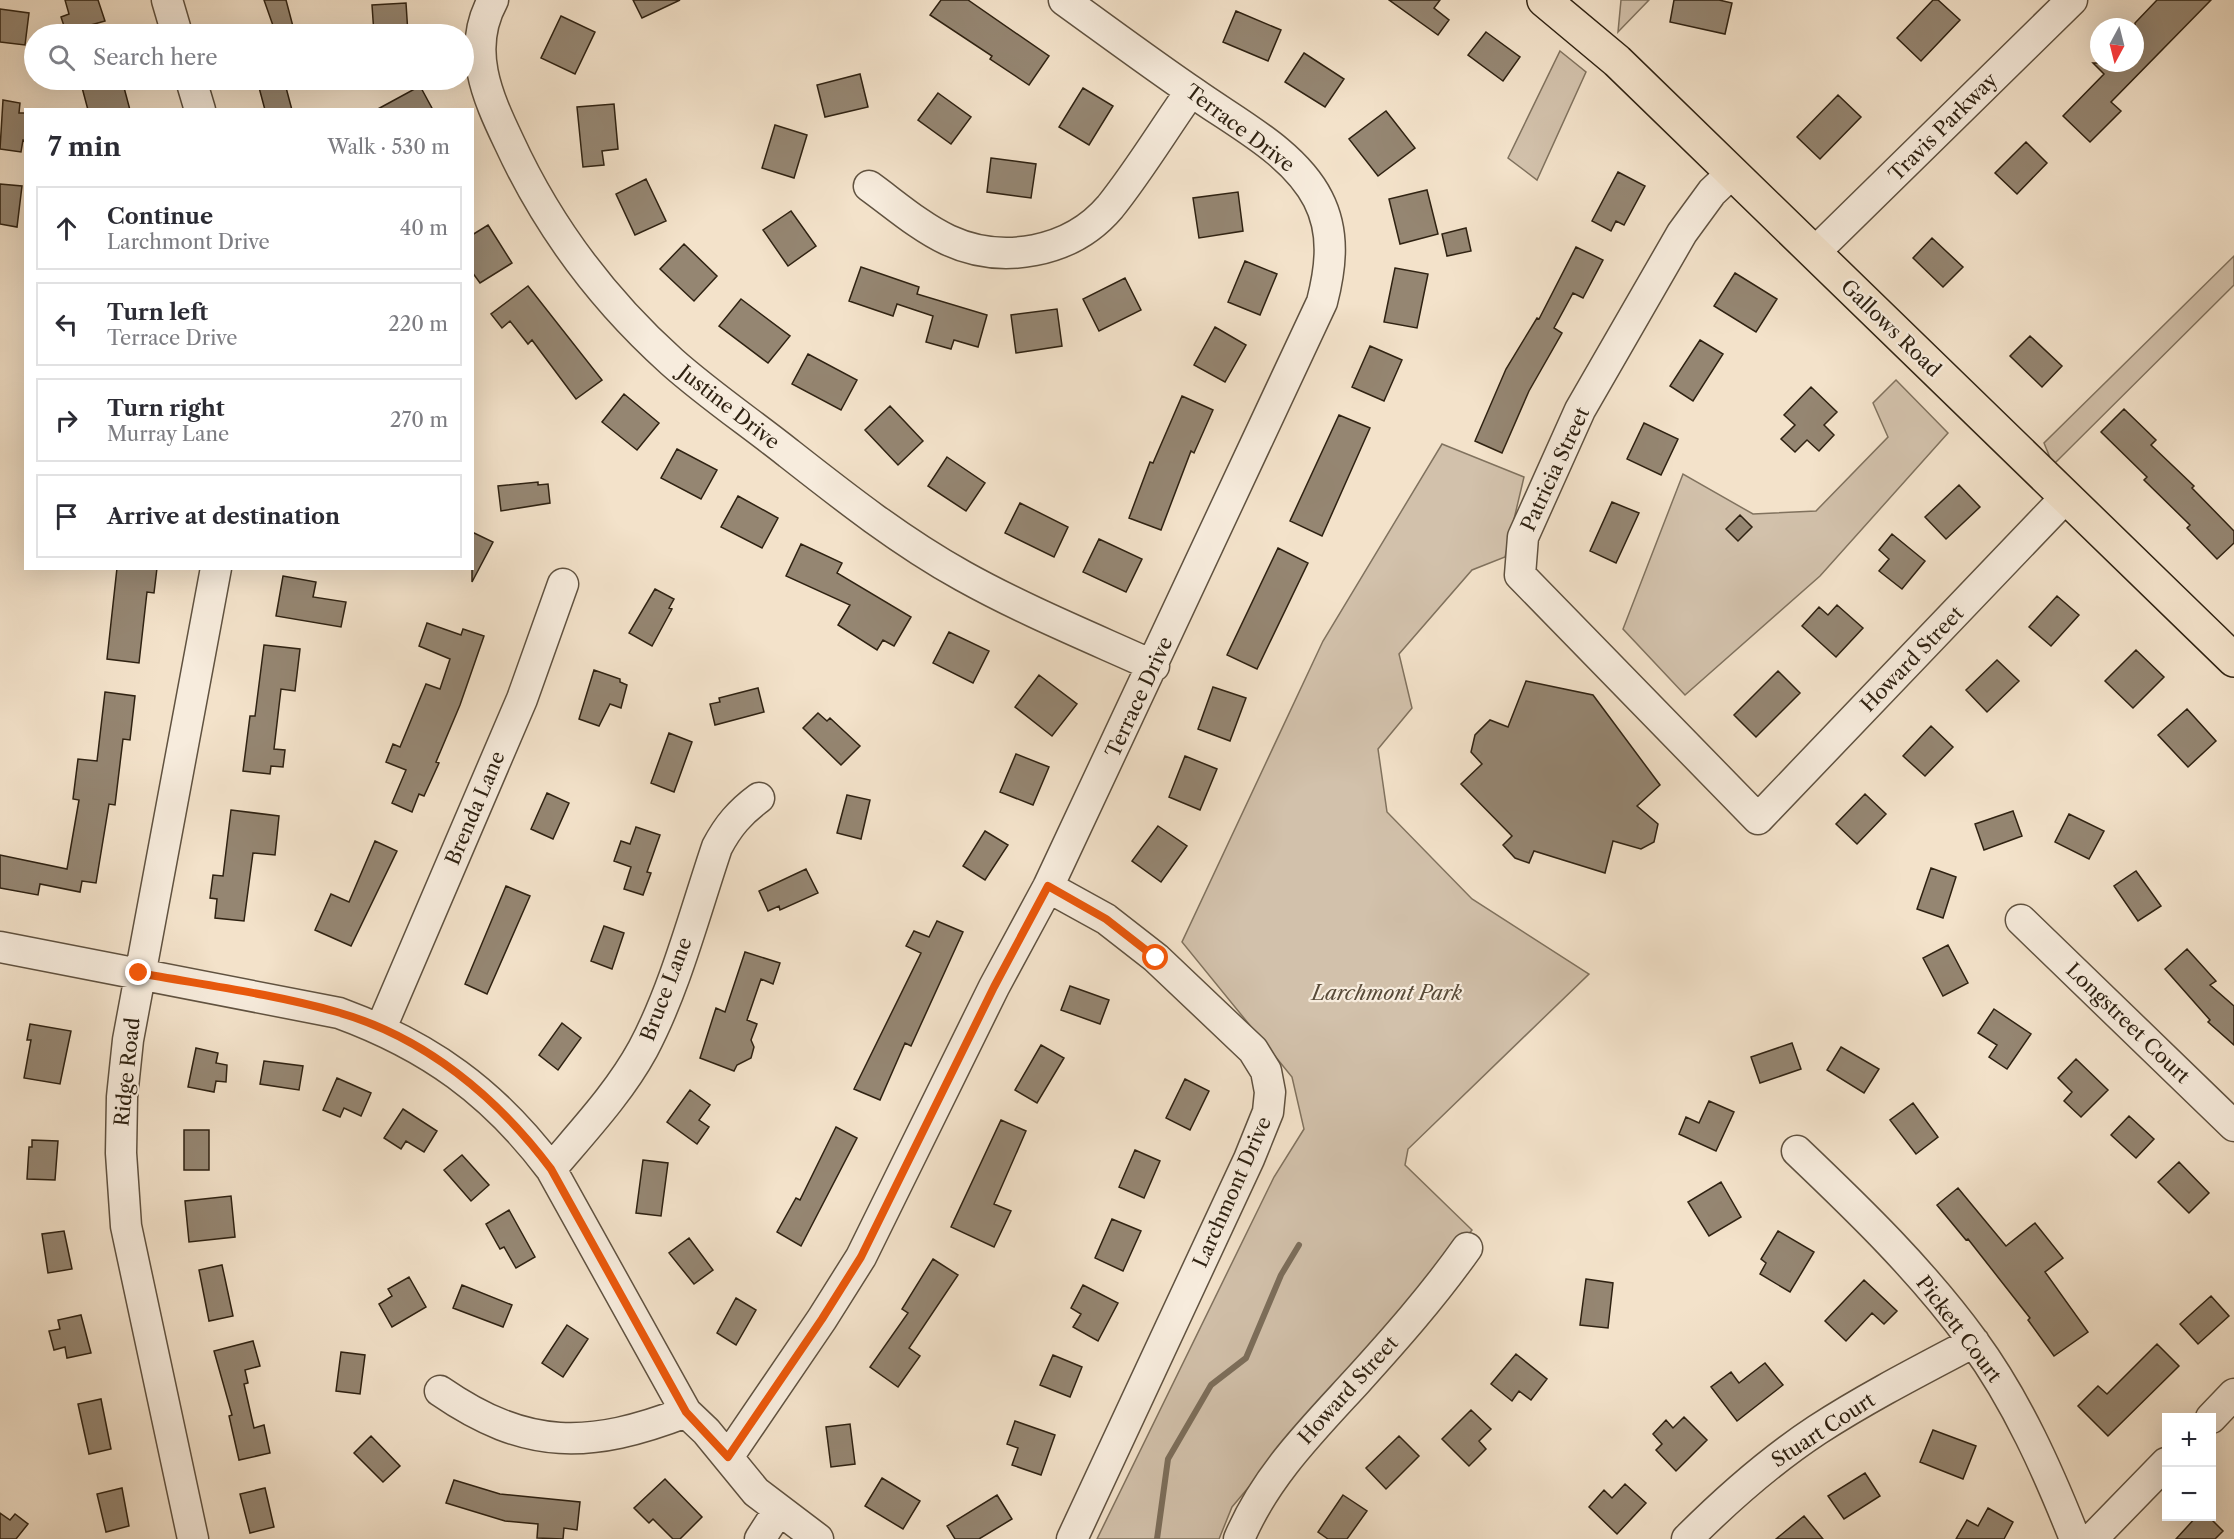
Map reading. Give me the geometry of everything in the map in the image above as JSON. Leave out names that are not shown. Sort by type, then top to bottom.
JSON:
[{"type":"main road","name":"Gallows Road","points":[[1544,0],[1617,61],[2234,660]]},
{"type":"street","points":[[167,0],[174,24]]},
{"type":"street","name":"Justine Drive","points":[[493,0],[481,25],[478,48],[490,102],[523,173],[564,242],[596,284],[631,323],[673,363],[817,476],[933,559],[1006,598],[1154,666]]},
{"type":"street","name":"Terrace Drive","points":[[728,1457],[822,1319],[861,1257],[994,987],[1048,886],[1154,666],[1322,302],[1330,259],[1331,237],[1325,214],[1305,179],[1273,149],[1064,0]]},
{"type":"street","name":"Travis Parkway","points":[[1814,253],[2072,0]]},
{"type":"street","points":[[194,90],[199,108]]},
{"type":"street","points":[[869,186],[939,235],[973,249],[1021,253],[1046,248],[1070,238],[1091,225],[1109,207],[1191,91]]},
{"type":"street","name":"Patricia Street","points":[[1731,174],[1705,200],[1682,233],[1580,410],[1522,537],[1520,575],[1758,819]]},
{"type":"street","name":"Howard Street","points":[[1758,819],[2066,497]]},
{"type":"street","name":"Ridge Road","points":[[193,1539],[126,1226],[121,1153],[122,1097],[139,973],[216,570]]},
{"type":"street","name":"Brenda Lane","points":[[381,1028],[522,699],[563,584]]},
{"type":"street","name":"Bruce Lane","points":[[551,1169],[600,1112],[642,1049],[658,1017],[717,847],[726,829],[740,812],[759,798]]},
{"type":"street","name":"Larchmont Drive","points":[[1048,886],[1106,919],[1156,958],[1193,991],[1253,1050],[1266,1071],[1270,1092],[1268,1112],[1251,1153],[1072,1539]]},
{"type":"street","name":"Longstreet Court","points":[[2021,920],[2234,1126]]},
{"type":"street","points":[[0,947],[305,1004],[381,1028],[439,1061],[492,1101],[526,1136],[551,1169],[686,1412],[728,1457],[756,1492],[778,1511],[818,1539]]},
{"type":"street","name":"Pickett Court","points":[[1797,1151],[1884,1236],[1932,1289],[1974,1342],[2031,1438],[2075,1539]]},
{"type":"street","name":"Howard Street","points":[[1239,1539],[1261,1494],[1283,1462],[1391,1344],[1438,1289],[1467,1248]]},
{"type":"street","name":"Stuart Court","points":[[1687,1539],[1764,1469],[1816,1431],[1867,1400],[1974,1342]]},
{"type":"street","points":[[440,1391],[466,1409],[493,1422],[555,1439],[581,1440],[610,1436],[648,1427],[686,1412]]},
{"type":"street","points":[[2216,1413],[2234,1394]]},
{"type":"street","points":[[2092,1539],[2162,1467]]},
{"type":"street","points":[[760,1539],[778,1511]]},
{"type":"green space","points":[[1621,0],[1649,0],[1618,32]]},
{"type":"green space","points":[[1560,51],[1586,72],[1537,180],[1508,158]]},
{"type":"green space","points":[[2234,256],[2234,285],[2053,465],[2044,443]]},
{"type":"green space","points":[[1896,380],[1948,433],[1820,576],[1685,695],[1623,629],[1683,474],[1753,514],[1816,511],[1888,437],[1873,403]]},
{"type":"green space","name":"Larchmont Park","points":[[1442,444],[1524,477],[1505,557],[1472,570],[1399,654],[1412,708],[1378,749],[1387,812],[1472,899],[1589,974],[1408,1149],[1405,1165],[1472,1230],[1392,1328],[1314,1410],[1232,1507],[1219,1539],[1097,1539],[1274,1177],[1304,1129],[1292,1077],[1182,942],[1323,641]]},
{"type":"building","points":[[65,0],[98,0],[105,21],[94,24],[63,24],[61,17],[69,14]]},
{"type":"building","points":[[264,0],[286,0],[292,24],[272,24]]},
{"type":"building","points":[[633,0],[680,0],[642,18]]},
{"type":"building","points":[[941,0],[968,0],[1049,56],[1029,85],[990,59],[992,56],[930,15]]},
{"type":"building","points":[[1389,0],[1440,0],[1434,8],[1449,20],[1438,35]]},
{"type":"building","points":[[1674,0],[1719,0],[1732,3],[1725,34],[1670,22]]},
{"type":"building","points":[[1933,0],[1938,0],[1960,20],[1921,61],[1897,38]]},
{"type":"building","points":[[2157,0],[2211,0],[2144,68],[2144,18],[2140,18]]},
{"type":"building","points":[[406,3],[407,24],[373,24],[372,5]]},
{"type":"building","points":[[0,9],[29,13],[28,24],[24,24],[24,45],[0,42]]},
{"type":"building","points":[[1236,11],[1281,30],[1268,61],[1223,42]]},
{"type":"building","points":[[561,16],[595,32],[575,74],[541,58]]},
{"type":"building","points":[[1486,32],[1520,57],[1503,81],[1468,55]]},
{"type":"building","points":[[1304,53],[1344,79],[1325,107],[1285,82]]},
{"type":"building","points":[[2102,72],[2140,72],[2111,102],[2121,111],[2090,142],[2063,116],[2104,74]]},
{"type":"building","points":[[860,74],[868,107],[825,117],[817,85]]},
{"type":"building","points":[[1083,88],[1113,106],[1089,145],[1059,127]]},
{"type":"building","points":[[83,90],[125,90],[129,108],[87,108]]},
{"type":"building","points":[[260,90],[287,90],[291,108],[264,108]]},
{"type":"building","points":[[413,90],[422,90],[432,108],[380,108]]},
{"type":"building","points":[[938,93],[971,117],[951,144],[918,120]]},
{"type":"building","points":[[1838,95],[1861,117],[1820,159],[1797,137]]},
{"type":"building","points":[[3,100],[20,103],[19,113],[24,113],[24,140],[21,152],[0,149]]},
{"type":"building","points":[[614,104],[618,149],[602,151],[604,165],[583,167],[577,107]]},
{"type":"building","points":[[1386,111],[1415,148],[1378,176],[1349,139]]},
{"type":"building","points":[[775,125],[807,135],[794,178],[762,168]]},
{"type":"building","points":[[2026,142],[2047,163],[2017,194],[1995,173]]},
{"type":"building","points":[[991,158],[1036,164],[1031,198],[987,192]]},
{"type":"building","points":[[1618,172],[1645,186],[1624,225],[1616,221],[1611,231],[1592,221]]},
{"type":"building","points":[[646,179],[666,221],[635,235],[616,194]]},
{"type":"building","points":[[0,184],[22,186],[17,227],[0,224]]},
{"type":"building","points":[[1427,190],[1438,234],[1400,244],[1389,199]]},
{"type":"building","points":[[1238,192],[1243,231],[1199,238],[1193,198]]},
{"type":"building","points":[[791,211],[816,246],[788,266],[763,230]]},
{"type":"building","points":[[488,225],[512,263],[480,283],[474,275],[474,234]]},
{"type":"building","points":[[1466,228],[1471,251],[1447,256],[1442,234]]},
{"type":"building","points":[[1932,238],[1963,267],[1943,287],[1913,258]]},
{"type":"building","points":[[684,244],[717,276],[694,301],[660,269]]},
{"type":"building","points":[[1576,247],[1603,260],[1583,298],[1573,293],[1554,328],[1562,333],[1529,391],[1502,453],[1475,441],[1506,369],[1537,318],[1539,319]]},
{"type":"building","points":[[1245,261],[1277,274],[1260,315],[1228,302]]},
{"type":"building","points":[[861,267],[919,287],[917,294],[987,315],[978,347],[954,340],[951,349],[926,342],[933,316],[897,304],[893,316],[849,301]]},
{"type":"building","points":[[1395,268],[1428,274],[1417,328],[1384,322]]},
{"type":"building","points":[[1735,273],[1777,299],[1756,332],[1714,306]]},
{"type":"building","points":[[1125,278],[1141,310],[1099,331],[1083,299]]},
{"type":"building","points":[[528,286],[602,380],[576,399],[532,340],[528,344],[510,321],[502,328],[491,314]]},
{"type":"building","points":[[741,299],[790,336],[768,363],[719,326]]},
{"type":"building","points":[[1057,309],[1062,346],[1016,353],[1011,315]]},
{"type":"building","points":[[1215,327],[1246,345],[1225,382],[1194,365]]},
{"type":"building","points":[[2030,336],[2062,366],[2042,387],[2010,356]]},
{"type":"building","points":[[1700,340],[1723,354],[1693,401],[1670,386]]},
{"type":"building","points":[[1370,346],[1402,360],[1384,401],[1352,387]]},
{"type":"building","points":[[808,354],[857,380],[841,410],[792,384]]},
{"type":"building","points":[[1811,387],[1837,412],[1824,425],[1834,435],[1819,451],[1807,440],[1795,452],[1781,439],[1795,425],[1784,415]]},
{"type":"building","points":[[624,394],[659,423],[637,450],[602,422]]},
{"type":"building","points":[[1182,396],[1213,410],[1194,453],[1191,451],[1161,530],[1129,518],[1150,462],[1153,463]]},
{"type":"building","points":[[890,406],[923,441],[898,465],[865,430]]},
{"type":"building","points":[[2124,409],[2156,440],[2151,445],[2194,486],[2192,488],[2234,531],[2234,543],[2217,559],[2187,528],[2190,525],[2144,480],[2147,477],[2101,432]]},
{"type":"building","points":[[1339,415],[1370,428],[1322,536],[1290,521]]},
{"type":"building","points":[[1644,423],[1678,439],[1661,475],[1627,459]]},
{"type":"building","points":[[677,449],[717,470],[701,499],[661,478]]},
{"type":"building","points":[[947,457],[985,483],[966,511],[928,486]]},
{"type":"building","points":[[538,482],[538,485],[548,484],[550,503],[501,511],[498,486]]},
{"type":"building","points":[[1959,485],[1980,507],[1946,539],[1925,517]]},
{"type":"building","points":[[738,496],[778,518],[762,548],[721,527]]},
{"type":"building","points":[[1612,502],[1639,513],[1616,563],[1590,551]]},
{"type":"building","points":[[1020,503],[1068,527],[1054,557],[1005,533]]},
{"type":"building","points":[[1740,515],[1752,527],[1738,541],[1726,529]]},
{"type":"building","points":[[474,533],[493,542],[472,582],[472,570],[474,570]]},
{"type":"building","points":[[1892,534],[1925,561],[1902,589],[1879,571],[1889,559],[1879,550]]},
{"type":"building","points":[[1099,539],[1142,559],[1126,592],[1083,572]]},
{"type":"building","points":[[801,544],[842,563],[837,573],[911,617],[894,646],[883,640],[877,650],[838,625],[850,605],[786,576]]},
{"type":"building","points":[[1278,548],[1308,563],[1257,669],[1227,655]]},
{"type":"building","points":[[117,570],[157,570],[154,593],[147,592],[139,663],[107,659]]},
{"type":"building","points":[[283,576],[316,582],[313,597],[346,602],[341,627],[276,616]]},
{"type":"building","points":[[655,589],[674,599],[669,608],[672,609],[652,646],[629,633]]},
{"type":"building","points":[[2057,596],[2079,615],[2051,646],[2029,627]]},
{"type":"building","points":[[1837,605],[1863,628],[1836,657],[1802,626],[1819,607],[1828,615]]},
{"type":"building","points":[[427,623],[461,635],[463,629],[484,636],[460,705],[436,762],[439,763],[424,796],[419,794],[412,812],[392,803],[406,770],[386,762],[393,744],[400,747],[426,684],[440,689],[450,659],[419,646]]},
{"type":"building","points":[[949,632],[989,651],[973,683],[933,663]]},
{"type":"building","points":[[264,645],[300,649],[295,691],[281,689],[274,749],[285,750],[283,767],[271,766],[270,774],[243,771],[250,716],[255,716]]},
{"type":"building","points":[[2136,650],[2164,677],[2133,708],[2105,681]]},
{"type":"building","points":[[1997,660],[2019,681],[1987,712],[1966,690]]},
{"type":"building","points":[[594,670],[620,679],[620,682],[627,685],[621,708],[610,704],[599,726],[579,719]]},
{"type":"building","points":[[1778,671],[1800,693],[1756,737],[1734,715]]},
{"type":"building","points":[[1039,675],[1077,704],[1052,736],[1015,707]]},
{"type":"building","points":[[1526,681],[1593,695],[1660,785],[1637,806],[1658,824],[1654,842],[1641,849],[1613,841],[1605,873],[1534,851],[1529,863],[1515,858],[1503,845],[1512,836],[1461,784],[1482,764],[1471,752],[1475,735],[1490,720],[1508,727]]},
{"type":"building","points":[[1213,687],[1246,698],[1230,741],[1198,729]]},
{"type":"building","points":[[758,688],[764,712],[715,725],[710,704],[720,702],[719,698]]},
{"type":"building","points":[[105,692],[135,696],[130,740],[123,739],[115,805],[109,804],[96,883],[82,881],[80,892],[40,884],[38,895],[0,888],[0,855],[67,869],[79,800],[73,799],[78,759],[97,761]]},
{"type":"building","points":[[2187,709],[2216,741],[2188,767],[2158,735]]},
{"type":"building","points":[[818,713],[827,721],[830,718],[860,746],[841,765],[803,728]]},
{"type":"building","points":[[1931,726],[1953,747],[1925,776],[1903,756]]},
{"type":"building","points":[[669,733],[692,742],[674,792],[651,783]]},
{"type":"building","points":[[1016,754],[1049,767],[1033,805],[1000,792]]},
{"type":"building","points":[[1185,756],[1217,769],[1200,810],[1169,797]]},
{"type":"building","points":[[547,793],[569,803],[553,839],[531,829]]},
{"type":"building","points":[[1865,794],[1886,814],[1857,844],[1836,824]]},
{"type":"building","points":[[847,795],[870,800],[861,839],[837,833]]},
{"type":"building","points":[[231,810],[279,816],[275,855],[253,853],[244,921],[215,918],[217,899],[210,898],[213,875],[223,876]]},
{"type":"building","points":[[2013,811],[2022,836],[1984,850],[1975,824]]},
{"type":"building","points":[[2069,814],[2104,831],[2089,859],[2055,842]]},
{"type":"building","points":[[1158,826],[1187,846],[1161,882],[1132,861]]},
{"type":"building","points":[[636,827],[660,835],[647,872],[651,873],[643,895],[624,889],[631,867],[614,861],[621,841],[630,844]]},
{"type":"building","points":[[985,831],[1008,845],[985,880],[963,866]]},
{"type":"building","points":[[375,841],[397,851],[351,946],[315,930],[331,894],[349,902]]},
{"type":"building","points":[[1931,868],[1956,877],[1943,918],[1917,909]]},
{"type":"building","points":[[806,869],[818,893],[780,910],[779,906],[768,911],[759,891]]},
{"type":"building","points":[[2136,871],[2161,906],[2138,921],[2114,886]]},
{"type":"building","points":[[506,886],[530,896],[487,994],[465,984]]},
{"type":"building","points":[[937,921],[963,932],[911,1046],[905,1043],[880,1100],[854,1089],[921,953],[906,946],[914,931],[929,937]]},
{"type":"building","points":[[604,926],[624,933],[612,969],[591,961]]},
{"type":"building","points":[[1948,945],[1968,983],[1943,996],[1923,958]]},
{"type":"building","points":[[2187,949],[2216,981],[2210,985],[2234,1006],[2234,1045],[2208,1022],[2210,1020],[2165,969]]},
{"type":"building","points":[[745,952],[780,963],[773,984],[761,979],[747,1020],[757,1024],[751,1040],[754,1047],[751,1058],[737,1065],[734,1071],[700,1058],[716,1008],[725,1012]]},
{"type":"building","points":[[1070,986],[1109,1000],[1100,1024],[1061,1010]]},
{"type":"building","points":[[1994,1009],[2031,1034],[2007,1069],[1989,1057],[1997,1045],[1978,1033]]},
{"type":"building","points":[[562,1023],[581,1038],[558,1070],[539,1055]]},
{"type":"building","points":[[30,1024],[71,1031],[60,1084],[24,1078],[31,1040],[27,1040]]},
{"type":"building","points":[[1792,1043],[1801,1069],[1760,1083],[1751,1057]]},
{"type":"building","points":[[1041,1045],[1064,1058],[1037,1103],[1015,1090]]},
{"type":"building","points":[[1841,1047],[1879,1069],[1864,1093],[1827,1070]]},
{"type":"building","points":[[196,1048],[218,1053],[216,1063],[227,1065],[226,1082],[216,1081],[214,1092],[188,1087]]},
{"type":"building","points":[[2076,1059],[2108,1090],[2081,1117],[2064,1101],[2072,1092],[2058,1078]]},
{"type":"building","points":[[264,1061],[303,1066],[299,1090],[260,1084]]},
{"type":"building","points":[[337,1078],[371,1093],[361,1116],[344,1108],[340,1117],[323,1110]]},
{"type":"building","points":[[1185,1079],[1209,1091],[1190,1130],[1166,1118]]},
{"type":"building","points":[[690,1090],[710,1105],[699,1120],[709,1127],[697,1144],[667,1122]]},
{"type":"building","points":[[1709,1101],[1734,1112],[1716,1151],[1679,1134],[1686,1117],[1699,1123]]},
{"type":"building","points":[[1913,1103],[1938,1137],[1916,1154],[1890,1120]]},
{"type":"building","points":[[403,1109],[437,1131],[424,1152],[406,1141],[401,1149],[384,1138]]},
{"type":"building","points":[[2129,1116],[2154,1139],[2136,1158],[2111,1135]]},
{"type":"building","points":[[1001,1120],[1026,1131],[994,1204],[1011,1211],[994,1247],[951,1227]]},
{"type":"building","points":[[836,1127],[857,1138],[801,1246],[777,1232],[796,1198],[800,1200]]},
{"type":"building","points":[[184,1130],[209,1130],[209,1170],[184,1170]]},
{"type":"building","points":[[32,1140],[58,1141],[55,1180],[27,1179],[29,1147],[32,1147]]},
{"type":"building","points":[[1135,1150],[1160,1161],[1144,1198],[1119,1187]]},
{"type":"building","points":[[462,1155],[489,1185],[471,1201],[444,1170]]},
{"type":"building","points":[[643,1160],[668,1163],[661,1216],[636,1213]]},
{"type":"building","points":[[2179,1162],[2209,1193],[2189,1213],[2158,1182]]},
{"type":"building","points":[[1721,1182],[1741,1217],[1709,1236],[1688,1202]]},
{"type":"building","points":[[1958,1188],[2006,1246],[2035,1223],[2063,1258],[2045,1272],[2088,1332],[2054,1356],[2028,1320],[2030,1318],[1968,1239],[1966,1240],[1937,1205]]},
{"type":"building","points":[[231,1196],[235,1237],[189,1242],[185,1201]]},
{"type":"building","points":[[509,1210],[535,1257],[516,1268],[504,1247],[500,1249],[486,1224]]},
{"type":"building","points":[[1112,1219],[1141,1231],[1123,1271],[1095,1258]]},
{"type":"building","points":[[64,1231],[72,1269],[48,1273],[42,1234]]},
{"type":"building","points":[[1778,1231],[1814,1252],[1790,1292],[1760,1274],[1766,1263],[1761,1259]]},
{"type":"building","points":[[689,1238],[713,1270],[694,1284],[669,1253]]},
{"type":"building","points":[[933,1259],[958,1275],[909,1348],[920,1356],[898,1387],[870,1367],[908,1313],[902,1309]]},
{"type":"building","points":[[222,1265],[233,1316],[209,1321],[199,1270]]},
{"type":"building","points":[[409,1277],[426,1307],[392,1327],[379,1304],[392,1296],[388,1289]]},
{"type":"building","points":[[1586,1279],[1613,1283],[1608,1328],[1580,1325]]},
{"type":"building","points":[[1864,1280],[1897,1311],[1884,1324],[1872,1313],[1846,1341],[1825,1321]]},
{"type":"building","points":[[462,1285],[512,1305],[503,1327],[453,1308]]},
{"type":"building","points":[[1083,1285],[1118,1303],[1098,1341],[1073,1327],[1081,1314],[1071,1308]]},
{"type":"building","points":[[2211,1296],[2229,1316],[2198,1344],[2180,1324]]},
{"type":"building","points":[[736,1298],[756,1310],[736,1345],[717,1333]]},
{"type":"building","points":[[81,1315],[91,1353],[67,1358],[65,1347],[54,1350],[49,1331],[60,1329],[58,1320]]},
{"type":"building","points":[[567,1325],[588,1339],[563,1377],[542,1363]]},
{"type":"building","points":[[253,1341],[260,1366],[245,1370],[248,1383],[244,1384],[254,1428],[264,1425],[270,1453],[239,1460],[229,1416],[232,1415],[214,1351]]},
{"type":"building","points":[[2157,1344],[2179,1366],[2108,1436],[2078,1406],[2098,1386],[2107,1394]]},
{"type":"building","points":[[341,1352],[365,1355],[360,1394],[336,1391]]},
{"type":"building","points":[[1516,1354],[1547,1379],[1531,1400],[1519,1391],[1512,1401],[1491,1384]]},
{"type":"building","points":[[1053,1355],[1082,1367],[1070,1397],[1040,1385]]},
{"type":"building","points":[[1765,1363],[1783,1385],[1737,1421],[1711,1387],[1731,1372],[1739,1383]]},
{"type":"building","points":[[101,1399],[111,1449],[89,1454],[78,1404]]},
{"type":"building","points":[[1471,1410],[1491,1429],[1479,1441],[1486,1449],[1469,1466],[1442,1439]]},
{"type":"building","points":[[1684,1417],[1707,1440],[1676,1471],[1656,1450],[1662,1444],[1653,1434],[1666,1420],[1673,1428]]},
{"type":"building","points":[[1015,1421],[1055,1435],[1041,1475],[1012,1465],[1018,1448],[1007,1444]]},
{"type":"building","points":[[850,1424],[855,1464],[831,1467],[826,1427]]},
{"type":"building","points":[[1933,1430],[1976,1446],[1963,1479],[1920,1462]]},
{"type":"building","points":[[371,1436],[400,1466],[383,1482],[354,1453]]},
{"type":"building","points":[[1399,1436],[1419,1456],[1386,1489],[1366,1468]]},
{"type":"building","points":[[1865,1473],[1880,1496],[1844,1519],[1828,1496]]},
{"type":"building","points":[[882,1478],[920,1501],[903,1529],[865,1506]]},
{"type":"building","points":[[665,1479],[702,1517],[680,1539],[673,1539],[653,1519],[649,1523],[634,1508]]},
{"type":"building","points":[[454,1480],[500,1494],[580,1502],[577,1530],[564,1528],[563,1539],[537,1538],[538,1524],[505,1521],[446,1503]]},
{"type":"building","points":[[1625,1484],[1646,1503],[1617,1534],[1589,1507],[1604,1490],[1612,1498]]},
{"type":"building","points":[[122,1488],[129,1526],[106,1532],[97,1494]]},
{"type":"building","points":[[265,1488],[274,1527],[250,1533],[240,1494]]},
{"type":"building","points":[[997,1495],[1012,1519],[979,1539],[955,1539],[947,1526]]},
{"type":"building","points":[[1343,1495],[1367,1511],[1347,1539],[1328,1539],[1318,1532]]},
{"type":"building","points":[[1988,1508],[2013,1522],[2004,1539],[1956,1539],[1967,1520],[1978,1526]]},
{"type":"building","points":[[0,1513],[10,1520],[15,1514],[28,1524],[16,1539],[0,1539]]},
{"type":"building","points":[[1804,1516],[1823,1539],[1776,1539]]},
{"type":"building","points":[[2192,1521],[2213,1521],[2223,1531],[2215,1539],[2176,1539]]},
{"type":"waterway","points":[[1157,1539],[1168,1459],[1211,1385],[1246,1358],[1281,1275],[1299,1245]]},
{"type":"route","points":[[139,973],[305,1004],[381,1028],[421,1049],[457,1073],[492,1101],[526,1136],[551,1169],[686,1412],[728,1457],[822,1319],[861,1257],[994,987],[1048,886],[1106,919],[1156,958]]}]
